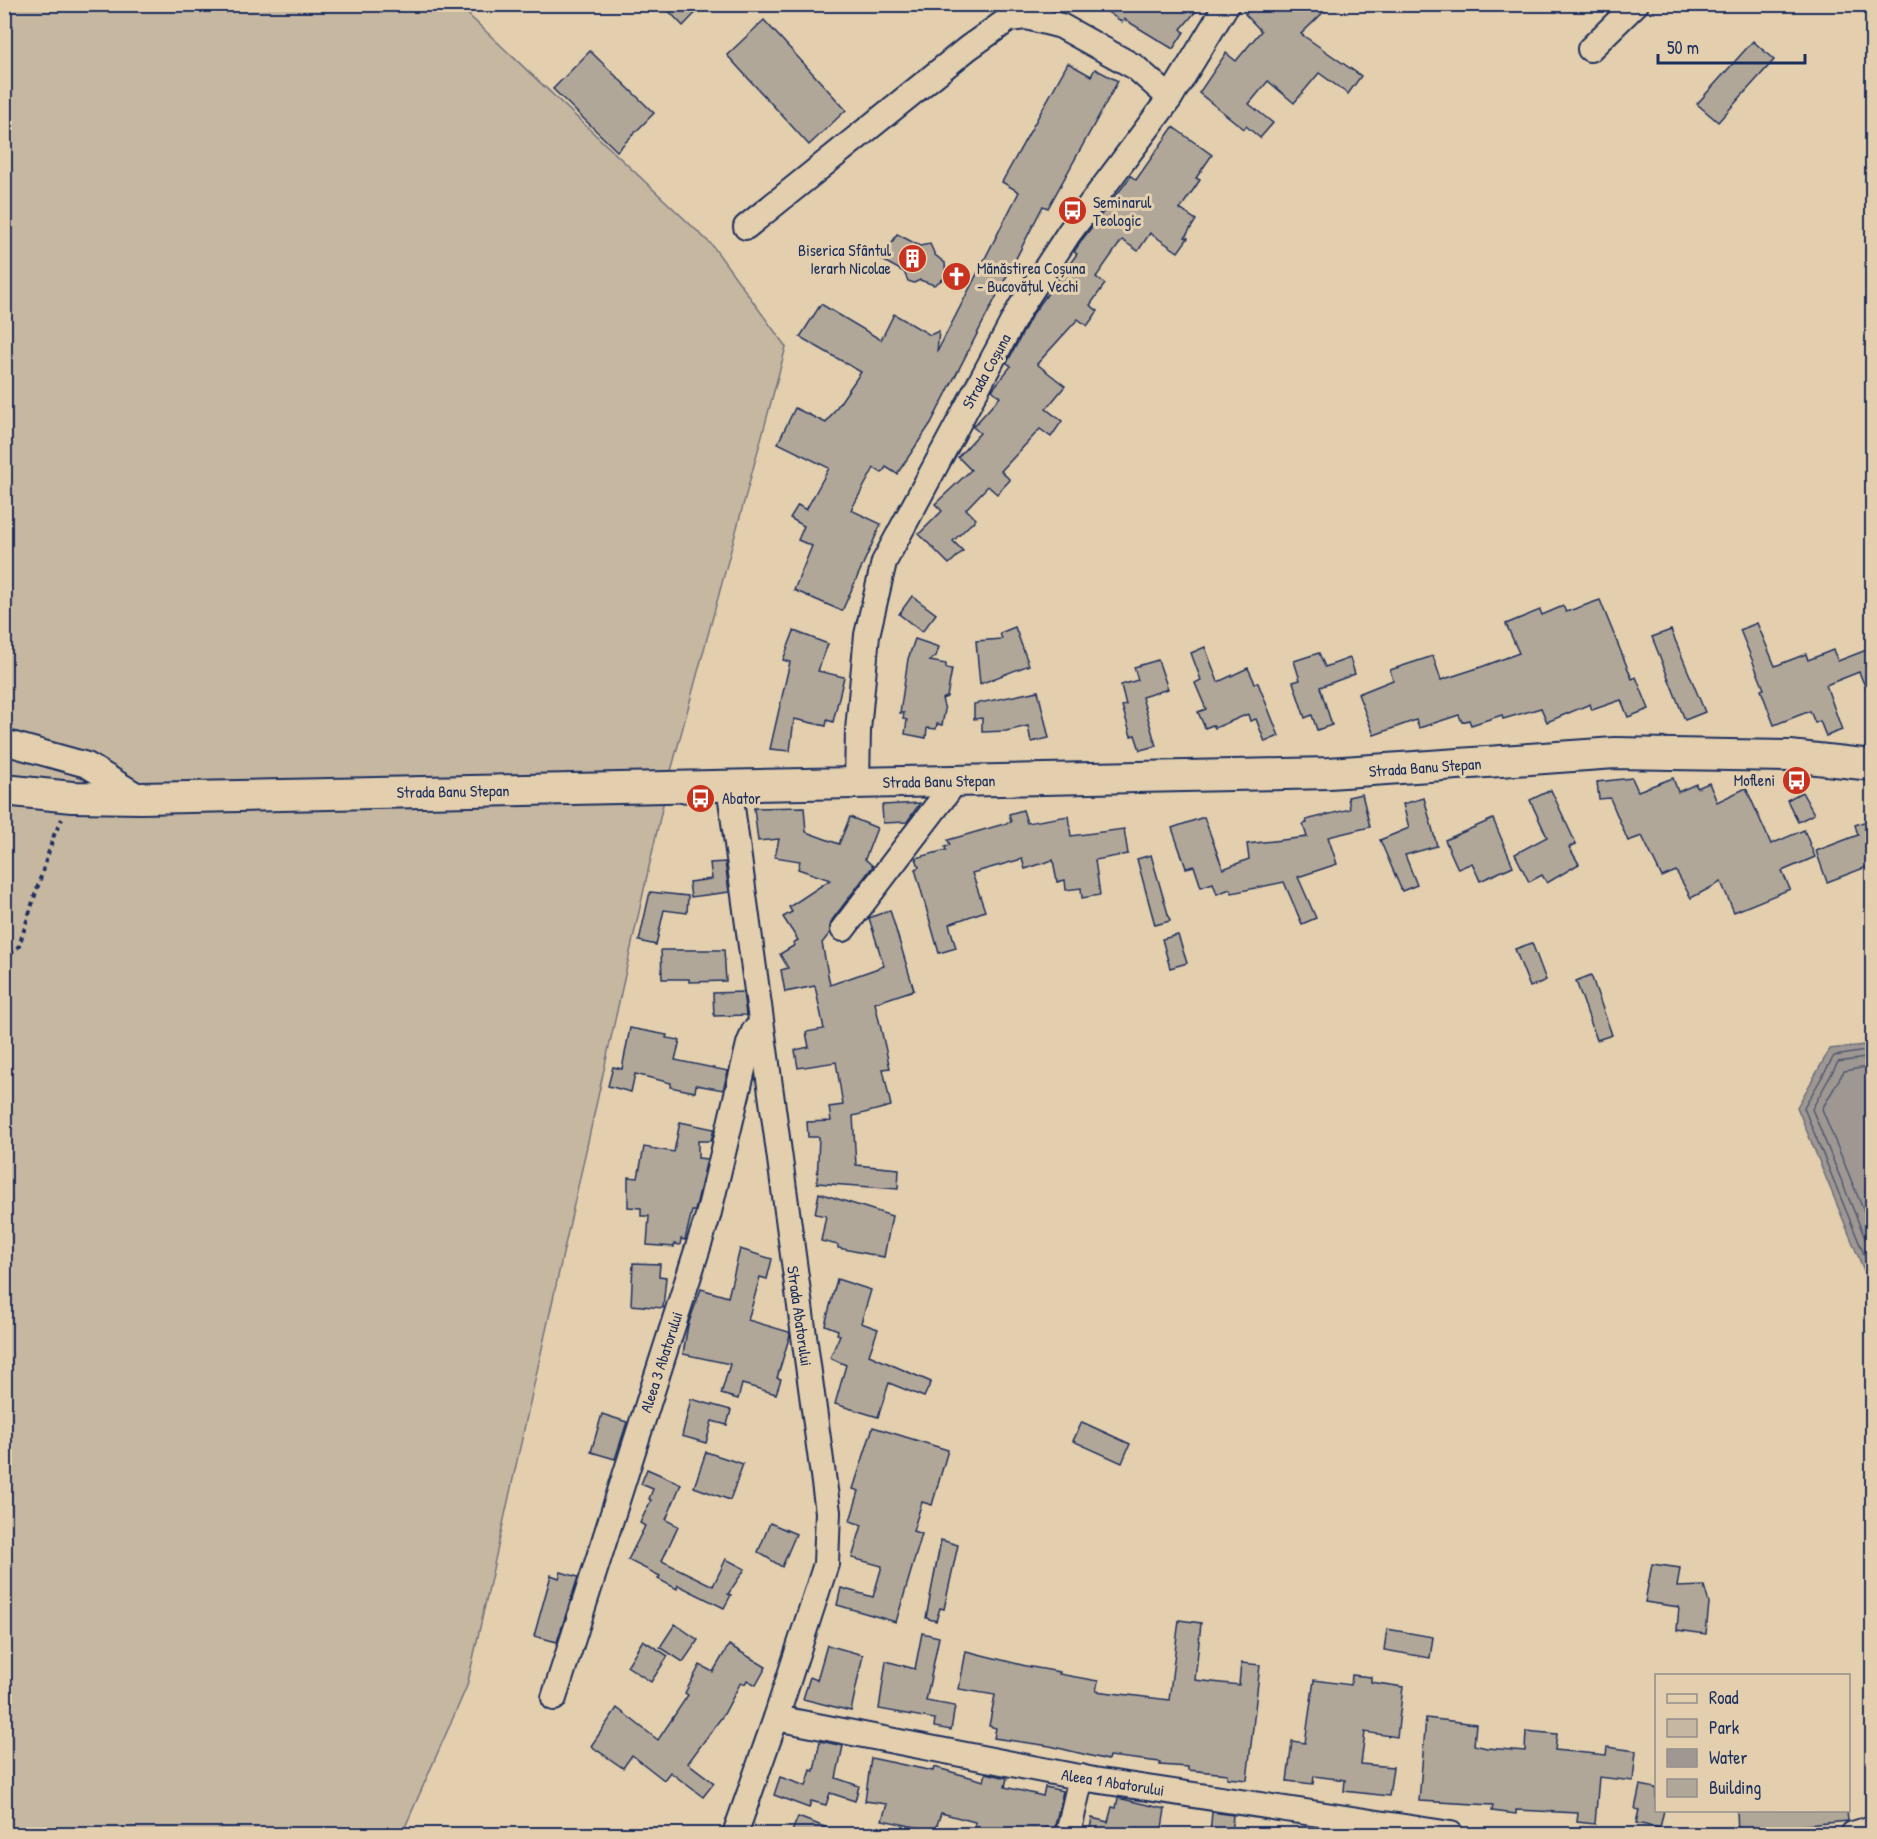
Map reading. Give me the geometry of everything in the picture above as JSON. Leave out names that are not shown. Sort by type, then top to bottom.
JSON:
[{"type":"main road","name":"Strada Banu Stepan","points":[[4,790],[72,797],[141,798],[1329,774],[1615,753],[1790,756],[1872,765]]},
{"type":"street","name":"Strada Coșuna","points":[[857,783],[858,730],[867,635],[884,562],[1020,308],[1069,233],[1170,98],[1227,4]]},
{"type":"street","points":[[1590,49],[1636,4]]},
{"type":"street","points":[[746,227],[968,48],[1009,19],[1026,17],[1060,26],[1135,67],[1170,98]]},
{"type":"street","points":[[4,742],[87,765],[141,798]]},
{"type":"street","points":[[843,929],[956,781]]},
{"type":"street","name":"Strada Abatorului","points":[[729,785],[828,1512],[826,1564],[776,1718],[735,1834]]},
{"type":"street","name":"Aleea 3 Abatorului","points":[[554,1698],[708,1216],[749,1044],[754,1031],[761,1025]]},
{"type":"street","name":"Aleea 1 Abatorului","points":[[776,1718],[1082,1777],[1451,1834]]},
{"type":"street","points":[[1068,1834],[1082,1777]]},
{"type":"street","points":[[1854,1834],[1872,1828]]},
{"type":"path","points":[[4,961],[19,946],[54,836],[72,797]]},
{"type":"green space","points":[[5,5],[458,5],[712,245],[786,347],[667,786],[467,1686],[402,1834],[5,1834]]},
{"type":"water","points":[[1872,1044],[1872,1290],[1797,1107],[1830,1049]]},
{"type":"building","points":[[662,4],[704,4],[683,26]]},
{"type":"building","points":[[1096,4],[1202,4],[1181,29],[1184,32],[1173,49],[1124,19],[1122,22]]},
{"type":"building","points":[[1255,4],[1332,4],[1301,34],[1361,76],[1348,94],[1319,73],[1294,103],[1268,81],[1249,104],[1273,123],[1260,138],[1246,126],[1244,129],[1199,93],[1226,53],[1236,61],[1261,31],[1245,14]]},
{"type":"building","points":[[764,20],[846,110],[809,145],[727,55]]},
{"type":"building","points":[[1753,41],[1774,60],[1718,122],[1697,104]]},
{"type":"building","points":[[590,51],[654,113],[617,151],[553,89]]},
{"type":"building","points":[[1068,63],[1091,76],[1095,69],[1118,81],[1048,208],[1043,206],[931,423],[897,474],[886,467],[882,473],[874,468],[851,510],[881,524],[842,611],[794,590],[812,546],[798,540],[804,526],[790,518],[798,505],[806,510],[829,468],[778,443],[795,408],[826,423],[861,372],[800,337],[821,304],[881,340],[894,314],[930,335],[939,331],[937,352],[1019,192],[1002,182]]},
{"type":"building","points":[[1173,127],[1212,155],[1196,178],[1200,180],[1180,209],[1196,220],[1185,237],[1188,238],[1178,252],[1150,233],[1138,251],[1122,240],[1096,277],[1105,284],[1090,305],[1098,311],[1087,326],[1078,319],[1037,364],[1065,386],[1046,409],[1062,421],[1051,437],[1040,429],[1001,471],[1010,480],[997,494],[988,486],[966,509],[976,519],[953,541],[963,551],[949,564],[919,534],[942,511],[935,504],[971,470],[958,457],[980,433],[973,427],[1000,397],[992,390],[1011,366],[1007,363],[1032,315],[1077,254],[1074,252],[1081,241],[1131,176],[1136,180]]},
{"type":"building","name":"Biserica Sfântul Ierarh Nicolae","points":[[897,234],[920,246],[930,244],[935,255],[945,263],[946,277],[934,285],[920,280],[914,283],[908,281],[904,272],[882,260]]},
{"type":"building","points":[[912,596],[936,614],[922,632],[899,614]]},
{"type":"building","points":[[1600,600],[1632,679],[1636,677],[1649,709],[1628,717],[1621,700],[1592,710],[1590,704],[1547,722],[1541,708],[1503,719],[1502,715],[1471,725],[1469,720],[1462,722],[1459,715],[1419,728],[1416,720],[1374,735],[1358,694],[1393,680],[1390,670],[1433,656],[1441,680],[1481,667],[1519,653],[1506,624],[1540,610],[1542,615],[1563,606],[1566,612]]},
{"type":"building","points":[[1757,623],[1775,666],[1806,654],[1808,660],[1833,650],[1838,661],[1869,649],[1872,659],[1872,703],[1859,672],[1826,685],[1842,730],[1826,736],[1820,721],[1815,723],[1810,711],[1774,725],[1761,690],[1764,689],[1740,630]]},
{"type":"building","points":[[1015,627],[1029,665],[980,684],[976,641],[1002,639],[1000,633]]},
{"type":"building","points":[[1671,630],[1705,712],[1685,720],[1652,637]]},
{"type":"building","points":[[794,631],[828,644],[818,671],[844,677],[833,722],[827,720],[826,726],[794,719],[790,751],[770,749],[790,662],[783,660]]},
{"type":"building","points":[[915,639],[939,647],[936,656],[930,661],[946,664],[946,668],[952,669],[947,697],[942,699],[945,710],[942,725],[937,724],[936,729],[927,728],[926,738],[905,734],[907,720],[903,719],[904,713],[900,713],[908,659]]},
{"type":"building","points":[[1205,647],[1218,682],[1248,668],[1255,683],[1258,683],[1279,736],[1265,742],[1256,719],[1250,721],[1248,714],[1215,728],[1213,725],[1205,728],[1198,712],[1206,709],[1195,683],[1201,680],[1191,653]]},
{"type":"building","points":[[1319,653],[1325,667],[1350,658],[1355,674],[1320,687],[1332,725],[1317,730],[1312,715],[1305,718],[1293,682],[1300,680],[1294,661]]},
{"type":"building","points":[[1158,660],[1168,689],[1142,697],[1156,746],[1140,750],[1135,735],[1131,736],[1122,706],[1126,705],[1121,685],[1138,680],[1134,667]]},
{"type":"building","points":[[1038,691],[1049,738],[1031,742],[1028,726],[1006,731],[982,732],[982,718],[974,719],[974,704]]},
{"type":"building","points":[[1632,778],[1638,791],[1673,778],[1678,792],[1696,784],[1697,788],[1709,783],[1717,802],[1746,788],[1771,844],[1804,830],[1815,857],[1782,871],[1790,889],[1734,912],[1721,882],[1691,898],[1676,871],[1662,877],[1642,836],[1628,841],[1610,798],[1599,799],[1597,782]]},
{"type":"building","points":[[1551,790],[1576,844],[1569,847],[1579,864],[1547,883],[1542,875],[1529,882],[1515,854],[1547,837],[1530,800]]},
{"type":"building","points":[[1802,792],[1814,814],[1798,822],[1787,800]]},
{"type":"building","points":[[1362,794],[1370,827],[1328,837],[1337,864],[1298,877],[1316,918],[1302,924],[1284,882],[1232,893],[1230,889],[1217,894],[1213,883],[1201,887],[1194,866],[1186,868],[1172,828],[1204,817],[1223,869],[1249,859],[1247,844],[1307,837],[1303,824],[1307,823],[1306,820],[1350,809],[1348,797]]},
{"type":"building","points":[[1424,798],[1437,846],[1405,855],[1417,885],[1402,891],[1380,840],[1409,828],[1403,804]]},
{"type":"building","points":[[920,803],[907,822],[883,823],[882,805]]},
{"type":"building","points":[[804,807],[806,832],[839,844],[850,817],[877,828],[865,859],[873,866],[832,920],[830,933],[822,943],[830,985],[884,966],[869,918],[890,910],[914,990],[875,1003],[890,1068],[883,1069],[891,1106],[853,1116],[856,1165],[899,1169],[898,1189],[817,1183],[819,1137],[808,1137],[807,1122],[831,1121],[829,1107],[843,1105],[836,1062],[798,1068],[795,1050],[809,1047],[806,1032],[824,1029],[815,986],[785,992],[781,970],[788,968],[780,954],[795,945],[793,943],[798,940],[783,917],[792,912],[789,907],[830,880],[798,869],[800,861],[775,857],[779,839],[758,841],[754,808]]},
{"type":"building","points":[[1023,810],[1027,823],[1068,816],[1071,836],[1124,829],[1128,854],[1095,860],[1100,895],[1082,898],[1081,888],[1066,890],[1065,880],[1057,882],[1053,860],[1025,869],[1022,859],[972,873],[985,911],[949,924],[956,948],[939,953],[915,869],[919,867],[916,858],[946,850],[945,847],[950,845],[948,840],[1011,822],[1009,814]]},
{"type":"building","points":[[1493,819],[1513,866],[1480,881],[1472,863],[1458,869],[1445,840]]},
{"type":"building","points":[[1872,819],[1872,868],[1869,866],[1827,882],[1816,851],[1858,835],[1855,825]]},
{"type":"building","points":[[1151,855],[1170,921],[1155,925],[1137,859]]},
{"type":"building","points":[[725,862],[729,892],[691,897],[689,882],[712,879],[710,863]]},
{"type":"building","points":[[650,892],[688,896],[687,913],[664,910],[656,945],[639,941]]},
{"type":"building","points":[[1178,935],[1187,963],[1170,968],[1162,939]]},
{"type":"building","points":[[1532,943],[1546,980],[1530,987],[1515,949]]},
{"type":"building","points":[[661,950],[724,950],[726,981],[689,982],[689,979],[662,979]]},
{"type":"building","points":[[1591,975],[1612,1035],[1597,1040],[1576,981]]},
{"type":"building","points":[[743,992],[746,1015],[714,1016],[713,993]]},
{"type":"building","points":[[630,1028],[667,1035],[666,1038],[680,1040],[675,1060],[728,1071],[723,1090],[696,1085],[695,1092],[670,1087],[671,1083],[635,1074],[631,1092],[608,1086],[613,1067],[622,1069]]},
{"type":"building","points":[[680,1122],[714,1129],[711,1141],[698,1141],[698,1158],[707,1159],[695,1211],[692,1211],[685,1240],[681,1239],[680,1245],[674,1244],[674,1247],[647,1245],[649,1216],[641,1216],[641,1208],[628,1207],[628,1177],[638,1178],[644,1147],[674,1152]]},
{"type":"building","points":[[819,1193],[892,1216],[884,1257],[838,1248],[838,1245],[821,1241],[826,1216],[815,1214]]},
{"type":"building","points":[[740,1249],[772,1259],[767,1279],[760,1277],[748,1320],[789,1332],[790,1335],[777,1378],[781,1379],[776,1394],[742,1384],[738,1399],[721,1394],[730,1364],[683,1354],[688,1325],[701,1289],[728,1297]]},
{"type":"building","points":[[633,1263],[660,1264],[659,1276],[666,1277],[663,1308],[631,1305]]},
{"type":"building","points":[[837,1279],[871,1290],[861,1323],[878,1329],[869,1355],[931,1382],[924,1397],[889,1383],[878,1417],[835,1404],[846,1365],[830,1358],[840,1335],[837,1334],[838,1330],[825,1325]]},
{"type":"building","points":[[691,1399],[731,1410],[727,1425],[712,1421],[706,1443],[682,1436]]},
{"type":"building","points":[[602,1414],[627,1422],[615,1459],[591,1452]]},
{"type":"building","points":[[1082,1422],[1130,1444],[1122,1463],[1073,1441]]},
{"type":"building","points":[[873,1427],[948,1450],[932,1505],[922,1502],[913,1531],[922,1534],[896,1622],[837,1605],[841,1588],[873,1597],[882,1566],[852,1558],[862,1525],[850,1521],[859,1491],[853,1489]]},
{"type":"building","points":[[706,1452],[743,1464],[730,1500],[694,1487]]},
{"type":"building","points":[[647,1469],[681,1484],[666,1520],[678,1526],[662,1561],[713,1586],[726,1559],[745,1569],[728,1594],[731,1595],[724,1608],[678,1585],[677,1589],[658,1579],[660,1576],[628,1560],[645,1526],[640,1523],[651,1500],[649,1499],[653,1489],[641,1484]]},
{"type":"building","points":[[770,1523],[796,1534],[782,1567],[758,1552]]},
{"type":"building","points":[[941,1540],[958,1545],[944,1609],[940,1608],[936,1621],[926,1618]]},
{"type":"building","points":[[1652,1564],[1680,1568],[1677,1587],[1704,1586],[1709,1603],[1706,1634],[1677,1630],[1679,1607],[1645,1602]]},
{"type":"building","points":[[561,1572],[578,1577],[557,1642],[534,1636],[551,1575],[559,1578]]},
{"type":"building","points":[[1179,1620],[1201,1623],[1195,1680],[1239,1685],[1241,1663],[1260,1665],[1247,1780],[1227,1778],[1227,1774],[1188,1770],[1188,1767],[1160,1765],[1160,1762],[1109,1756],[1108,1760],[1050,1746],[994,1738],[996,1728],[989,1726],[995,1695],[959,1689],[966,1651],[1060,1672],[1059,1674],[1098,1681],[1096,1691],[1169,1700]]},
{"type":"building","points":[[675,1624],[698,1640],[683,1662],[660,1647]]},
{"type":"building","points":[[1387,1629],[1433,1637],[1430,1658],[1384,1650]]},
{"type":"building","points":[[922,1633],[939,1637],[926,1701],[955,1706],[951,1730],[934,1727],[935,1719],[879,1709],[886,1661],[915,1669]]},
{"type":"building","points":[[643,1640],[668,1656],[651,1682],[627,1666]]},
{"type":"building","points":[[729,1645],[766,1667],[756,1685],[747,1680],[745,1684],[741,1682],[724,1714],[688,1763],[714,1783],[703,1797],[670,1772],[664,1780],[632,1755],[623,1768],[591,1746],[617,1708],[658,1740],[688,1695],[685,1693],[700,1665],[713,1672]]},
{"type":"building","points":[[827,1645],[863,1655],[851,1711],[803,1699],[810,1677],[817,1680]]},
{"type":"building","points":[[1352,1675],[1371,1677],[1371,1682],[1403,1687],[1397,1737],[1365,1732],[1361,1764],[1393,1767],[1389,1796],[1344,1791],[1345,1780],[1314,1776],[1313,1784],[1287,1781],[1292,1741],[1305,1743],[1314,1680],[1351,1685]]},
{"type":"building","points":[[1426,1718],[1476,1724],[1474,1745],[1487,1748],[1525,1751],[1526,1731],[1557,1734],[1555,1750],[1606,1755],[1607,1747],[1636,1751],[1633,1781],[1599,1777],[1595,1824],[1577,1822],[1578,1813],[1516,1810],[1516,1814],[1492,1811],[1493,1805],[1419,1801]]},
{"type":"building","points":[[820,1741],[843,1746],[836,1778],[859,1786],[855,1801],[830,1793],[826,1805],[811,1801],[809,1808],[774,1795],[780,1777],[806,1786],[811,1770],[814,1771]]},
{"type":"building","points":[[871,1758],[933,1771],[934,1767],[984,1781],[986,1773],[1007,1778],[1005,1787],[1043,1796],[1045,1787],[1063,1791],[1054,1830],[1046,1828],[1045,1834],[974,1834],[975,1822],[941,1813],[935,1831],[882,1820],[887,1804],[865,1801]]},
{"type":"building","points":[[1640,1785],[1655,1788],[1655,1812],[1664,1812],[1660,1828],[1636,1823],[1639,1810],[1635,1809]]},
{"type":"building","points":[[1118,1798],[1165,1809],[1161,1834],[1089,1834],[1092,1818],[1108,1822],[1112,1807],[1116,1808]]},
{"type":"building","points":[[1212,1812],[1233,1815],[1231,1834],[1210,1834]]},
{"type":"building","points":[[1737,1812],[1847,1812],[1848,1821],[1756,1830],[1756,1834],[1738,1834]]},
{"type":"building","points":[[798,1817],[841,1833],[841,1834],[791,1834]]},
{"type":"place","name":"Seminarul Teologic","points":[[1072,211]]},
{"type":"place","name":"Biserica Sfântul Ierarh Nicolae","points":[[912,259]]},
{"type":"place","name":"Mănăstirea Coșuna - Bucovățul Vechi","points":[[956,277]]},
{"type":"place","name":"Mofleni","points":[[1796,780]]},
{"type":"place","name":"Abator","points":[[701,798]]}]
